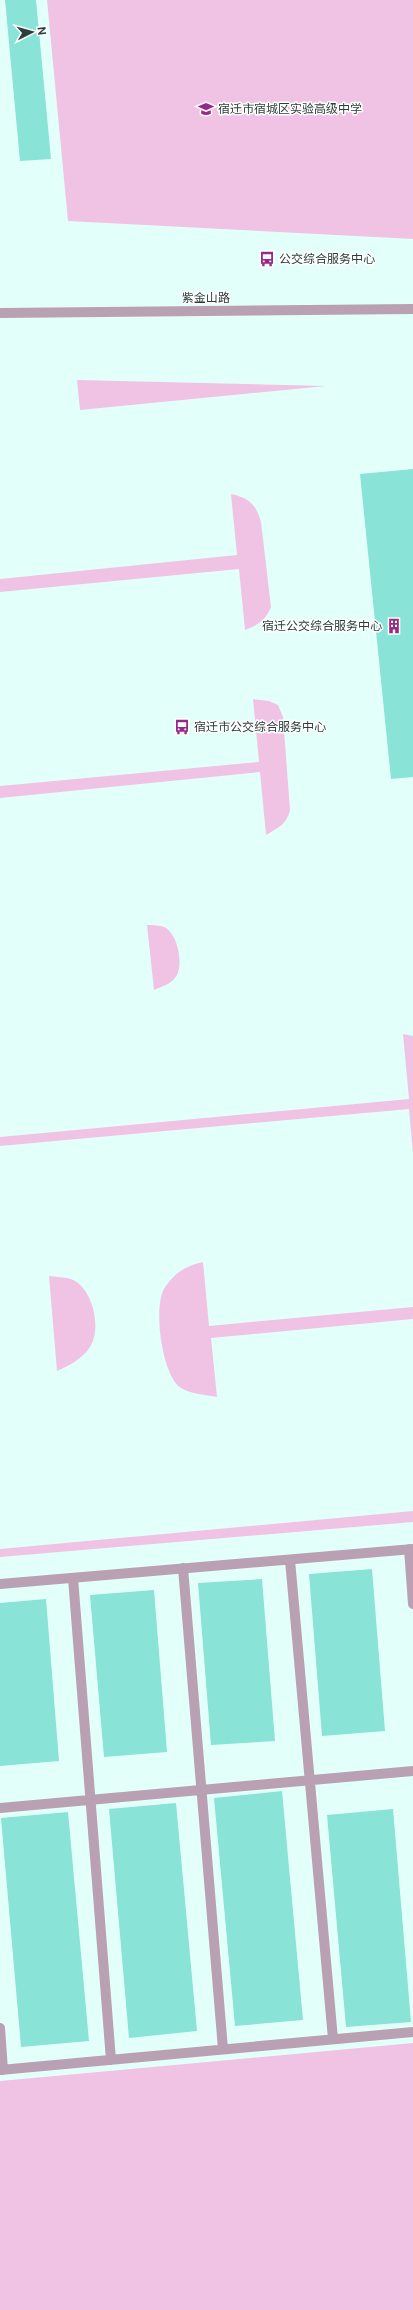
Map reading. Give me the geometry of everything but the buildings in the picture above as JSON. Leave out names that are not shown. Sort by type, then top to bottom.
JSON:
[{"type":"street","name":"紫金山路","points":[[0,312],[413,309]]},
{"type":"street","points":[[0,1584],[411,1549],[413,1604]]},
{"type":"street","points":[[290,1560],[333,2039]]},
{"type":"street","points":[[183,1568],[223,2049]]},
{"type":"street","points":[[74,1578],[111,2060]]},
{"type":"street","points":[[0,1808],[413,1771]]},
{"type":"street","points":[[0,2028],[2,2070],[413,2032]]},
{"type":"shaded area","name":"宿迁市宿城区实验高级中学","points":[[47,0],[413,0],[413,239],[68,221]]},
{"type":"shaded area","points":[[77,380],[326,386],[80,410]]},
{"type":"shaded area","points":[[231,494],[243,498],[251,503],[257,511],[261,522],[271,607],[264,619],[250,628],[245,630],[239,569],[0,592],[0,579],[237,555]]},
{"type":"shaded area","points":[[253,699],[269,701],[278,705],[283,717],[290,810],[287,819],[278,828],[266,835],[260,772],[0,798],[0,786],[259,762]]},
{"type":"shaded area","points":[[147,925],[162,926],[170,932],[176,943],[180,964],[177,975],[173,981],[154,990]]},
{"type":"shaded area","points":[[403,1034],[413,1036],[413,1153],[409,1109],[0,1146],[0,1137],[409,1099]]},
{"type":"shaded area","points":[[203,1262],[209,1326],[413,1307],[413,1319],[211,1338],[217,1397],[194,1393],[181,1388],[174,1381],[169,1370],[161,1341],[159,1311],[164,1289],[176,1274],[185,1268]]},
{"type":"shaded area","points":[[49,1276],[63,1277],[79,1283],[90,1299],[95,1320],[94,1339],[90,1347],[71,1364],[57,1371]]},
{"type":"shaded area","points":[[413,1511],[413,1522],[0,1557],[0,1549]]},
{"type":"shaded area","points":[[413,2043],[413,2310],[0,2310],[0,2081]]},
{"type":"place","name":"宿迁市宿城区实验高级中学","points":[[206,109]]},
{"type":"place","name":"公交综合服务中心","points":[[267,259]]},
{"type":"place","name":"宿迁公交综合服务中心","points":[[394,626]]},
{"type":"place","name":"宿迁市公交综合服务中心","points":[[182,727]]}]
